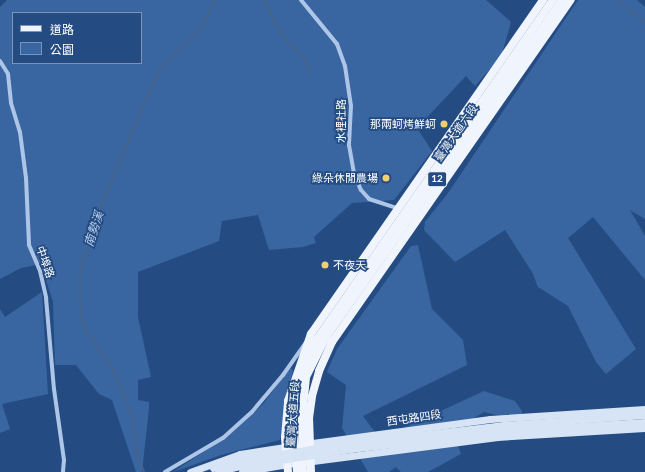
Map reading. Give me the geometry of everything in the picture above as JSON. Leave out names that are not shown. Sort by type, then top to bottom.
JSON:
[{"type":"main road","name":"臺灣大道六段","points":[[313,338],[543,0]]},
{"type":"main road","name":"臺灣大道六段","points":[[400,210],[553,0]]},
{"type":"main road","name":"臺灣大道六段","points":[[324,357],[332,342],[413,219],[562,0]]},
{"type":"main road","name":"臺灣大道六段","points":[[314,358],[326,337],[571,0]]},
{"type":"main road","name":"臺灣大道五段","points":[[303,472],[296,464],[297,445],[293,419],[298,388],[313,338]]},
{"type":"main road","name":"臺灣大道五段","points":[[297,445],[324,357]]},
{"type":"main road","name":"臺灣大道五段","points":[[297,472],[297,445],[306,377],[314,358]]},
{"type":"main road","name":"臺灣大道五段","points":[[296,464],[311,472]]},
{"type":"street","name":"水裡社路","points":[[301,0],[337,44],[345,66],[350,99],[351,155],[361,190],[369,200],[400,210],[413,219]]},
{"type":"street","name":"中埠路","points":[[0,61],[8,74],[11,103],[20,132],[26,178],[29,245],[40,271],[46,298],[54,389],[64,460],[63,472]]},
{"type":"street","points":[[166,472],[223,438],[251,413],[313,338]]},
{"type":"street","name":"西屯路四段","points":[[190,472],[223,459],[297,445],[518,417],[645,409]]},
{"type":"street","name":"西屯路四段","points":[[200,472],[234,464],[504,425],[645,415]]},
{"type":"street","name":"西屯路四段","points":[[358,445],[645,422]]},
{"type":"street","points":[[461,424],[504,425]]},
{"type":"street","points":[[242,472],[497,437],[645,428]]},
{"type":"street","points":[[464,436],[497,437]]},
{"type":"street","name":"西屯路四段","points":[[218,472],[234,464]]},
{"type":"green space","points":[[7,0],[486,0],[511,22],[501,57],[475,86],[466,76],[417,128],[432,151],[394,200],[352,203],[314,237],[316,243],[303,247],[269,250],[258,215],[222,221],[219,241],[138,272],[138,317],[151,377],[138,380],[138,400],[149,402],[142,472],[136,472],[112,400],[99,394],[76,365],[55,365],[53,302],[41,264],[21,268],[0,279],[0,7]]},
{"type":"green space","points":[[578,0],[637,0],[645,7],[645,219],[630,210],[645,236],[645,280],[593,217],[568,238],[636,349],[606,374],[596,362],[568,306],[538,287],[532,272],[505,230],[455,262],[424,230],[425,222],[448,193]]},
{"type":"green space","points":[[418,245],[432,309],[463,340],[467,365],[363,416],[380,439],[484,391],[515,401],[522,411],[522,421],[484,412],[453,431],[461,454],[428,472],[401,472],[396,467],[389,472],[368,472],[342,428],[346,385],[327,372],[337,349],[411,246]]},
{"type":"green space","points":[[42,292],[48,394],[2,404],[10,429],[0,433],[0,309],[5,317]]},
{"type":"green space","points":[[290,368],[293,370],[280,440],[221,455],[173,472],[229,435],[263,404]]},
{"type":"waterway","name":"南勢溪","points":[[144,472],[134,447],[137,436],[127,402],[112,368],[84,328],[80,302],[80,272],[99,210],[159,72],[201,29],[215,0]]},
{"type":"waterway","name":"南勢溪","points":[[265,0],[275,23],[287,41],[302,54],[312,73]]},
{"type":"waterway","name":"南勢溪","points":[[616,0],[645,21]]},
{"type":"place","name":"那兩蚵烤鮮蚵","points":[[444,124]]},
{"type":"place","name":"綠朵休閒農場","points":[[386,178]]},
{"type":"place","name":"不夜天","points":[[325,265]]}]
